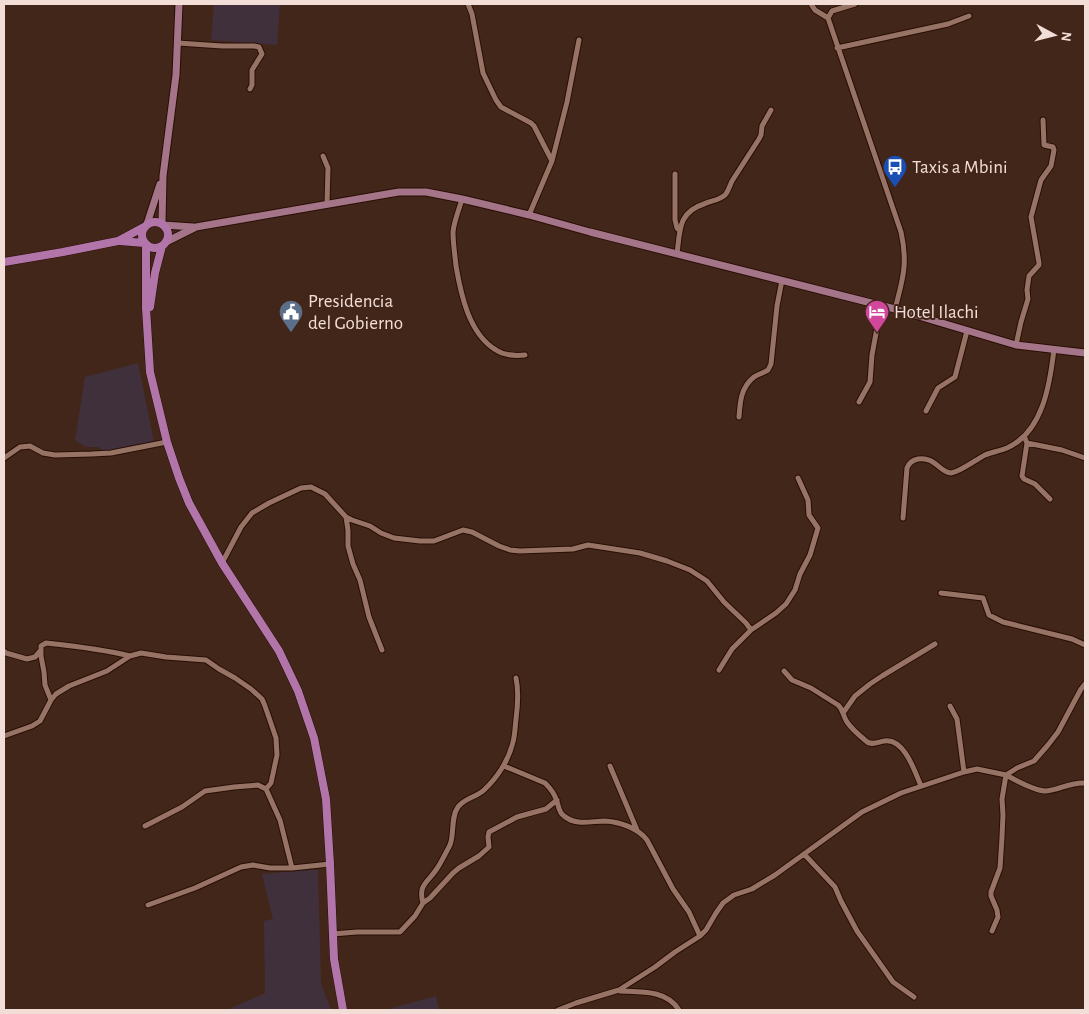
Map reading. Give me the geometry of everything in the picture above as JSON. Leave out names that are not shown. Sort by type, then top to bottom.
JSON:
[{"type":"main road","points":[[147,322],[155,273],[168,233],[163,225],[162,176],[176,75],[179,4]]},
{"type":"main road","points":[[162,176],[142,235],[145,244],[150,372],[167,442],[178,478],[189,504],[222,562],[279,651],[298,691],[314,738],[326,799],[334,959],[343,1010]]},
{"type":"main road","points":[[118,241],[154,222],[163,225],[196,228],[387,194],[416,191],[435,193],[529,215],[896,309],[1016,345],[1085,353]]},
{"type":"main road","points":[[4,262],[118,241],[145,244],[155,248],[196,228]]},
{"type":"street","points":[[468,4],[472,14],[483,73],[496,100],[501,107],[534,126],[552,162]]},
{"type":"street","points":[[811,4],[815,10],[828,18],[901,232],[904,248],[904,277],[896,309]]},
{"type":"street","points":[[828,18],[832,11],[855,4]]},
{"type":"street","points":[[837,48],[948,24],[969,16]]},
{"type":"street","points":[[529,215],[552,162],[567,102],[578,40]]},
{"type":"street","points":[[178,43],[222,46],[241,45],[259,48],[262,54],[252,70],[250,89]]},
{"type":"street","points":[[677,254],[684,217],[701,204],[726,195],[761,135],[762,126],[771,110]]},
{"type":"street","points":[[1016,345],[1028,299],[1029,276],[1039,262],[1031,217],[1041,180],[1051,166],[1054,150],[1053,147],[1044,144],[1043,120]]},
{"type":"street","points":[[323,156],[328,168],[327,204]]},
{"type":"street","points":[[675,174],[675,220],[680,231]]},
{"type":"street","points":[[462,199],[455,223],[453,245],[460,289],[466,308],[478,333],[496,351],[506,355],[525,356]]},
{"type":"street","points":[[739,417],[744,389],[755,376],[768,370],[771,364],[777,306],[782,280]]},
{"type":"street","points":[[859,402],[870,382],[872,355],[881,306]]},
{"type":"street","points":[[926,411],[938,388],[956,377],[967,331]]},
{"type":"street","points":[[903,518],[907,468],[911,461],[914,459],[928,459],[946,472],[954,472],[985,456],[1007,448],[1028,432],[1040,415],[1043,406],[1054,349]]},
{"type":"street","points":[[1024,436],[1026,442],[1022,476],[1024,480],[1035,484],[1050,499]]},
{"type":"street","points":[[4,458],[20,447],[30,446],[43,453],[55,455],[92,454],[112,453],[167,442]]},
{"type":"street","points":[[1026,442],[1062,450],[1085,458]]},
{"type":"street","points":[[719,670],[732,649],[751,630],[786,604],[795,590],[800,574],[810,555],[818,528],[809,515],[808,500],[798,478]]},
{"type":"street","points":[[222,562],[241,527],[252,514],[301,488],[311,487],[325,494],[346,517],[394,538],[434,541],[463,530],[472,532],[510,550],[573,550],[588,545],[640,553],[667,561],[690,570],[707,581],[751,630]]},
{"type":"street","points":[[346,517],[348,546],[360,580],[369,617],[382,650]]},
{"type":"street","points":[[941,593],[983,598],[989,615],[1002,622],[1085,644]]},
{"type":"street","points":[[4,651],[27,659],[35,657],[41,650],[41,646],[46,643],[110,651],[130,656]]},
{"type":"street","points":[[843,713],[855,696],[870,684],[935,644]]},
{"type":"street","points":[[41,650],[45,685],[51,700]]},
{"type":"street","points":[[4,736],[32,726],[40,721],[56,694],[69,686],[107,671],[130,656],[141,653],[206,660],[235,678],[262,699],[276,738],[277,755],[271,783],[266,789]]},
{"type":"street","points":[[784,670],[792,680],[811,688],[838,704],[847,722],[866,742],[873,744],[887,741],[895,742],[908,756],[921,786]]},
{"type":"street","points":[[423,903],[421,895],[423,886],[436,871],[450,847],[452,826],[458,807],[482,792],[504,766],[513,743],[519,699],[516,678]]},
{"type":"street","points":[[992,931],[998,917],[991,892],[1000,868],[1002,799],[1006,775],[1034,760],[1048,746],[1085,684]]},
{"type":"street","points":[[950,706],[958,719],[964,772]]},
{"type":"street","points":[[504,766],[544,783],[557,800],[561,814],[564,817],[581,823],[606,821],[638,830]]},
{"type":"street","points":[[610,766],[638,830],[647,840],[673,889],[689,912],[700,936]]},
{"type":"street","points":[[558,1010],[620,990],[700,936],[724,903],[734,895],[752,889],[862,812],[901,793],[977,769],[1006,775],[1044,790],[1085,783]]},
{"type":"street","points":[[145,826],[182,807],[205,791],[258,785],[266,789],[280,820],[292,868]]},
{"type":"street","points":[[332,934],[400,932],[415,916],[423,903],[459,868],[479,856],[489,847],[489,832],[517,817],[546,809],[557,800]]},
{"type":"street","points":[[804,854],[835,887],[857,930],[893,982],[914,997]]},
{"type":"street","points":[[148,905],[195,888],[241,867],[253,865],[270,868],[292,868],[330,864]]},
{"type":"street","points":[[620,990],[653,993],[665,997],[676,1005],[679,1010]]},
{"type":"shaded area","points":[[214,4],[280,4],[277,45],[211,40]]},
{"type":"shaded area","points":[[138,363],[154,442],[102,452],[99,447],[85,447],[75,440],[85,377]]},
{"type":"shaded area","points":[[318,870],[321,983],[331,1010],[227,1010],[265,993],[264,921],[273,919],[262,874]]},
{"type":"shaded area","points":[[436,996],[439,1010],[385,1010]]},
{"type":"place","name":"Taxis a Mbini","points":[[895,188]]},
{"type":"place","name":"Presidencia del Gobierno","points":[[291,333]]},
{"type":"place","name":"Hotel Ilachi","points":[[877,333]]}]
